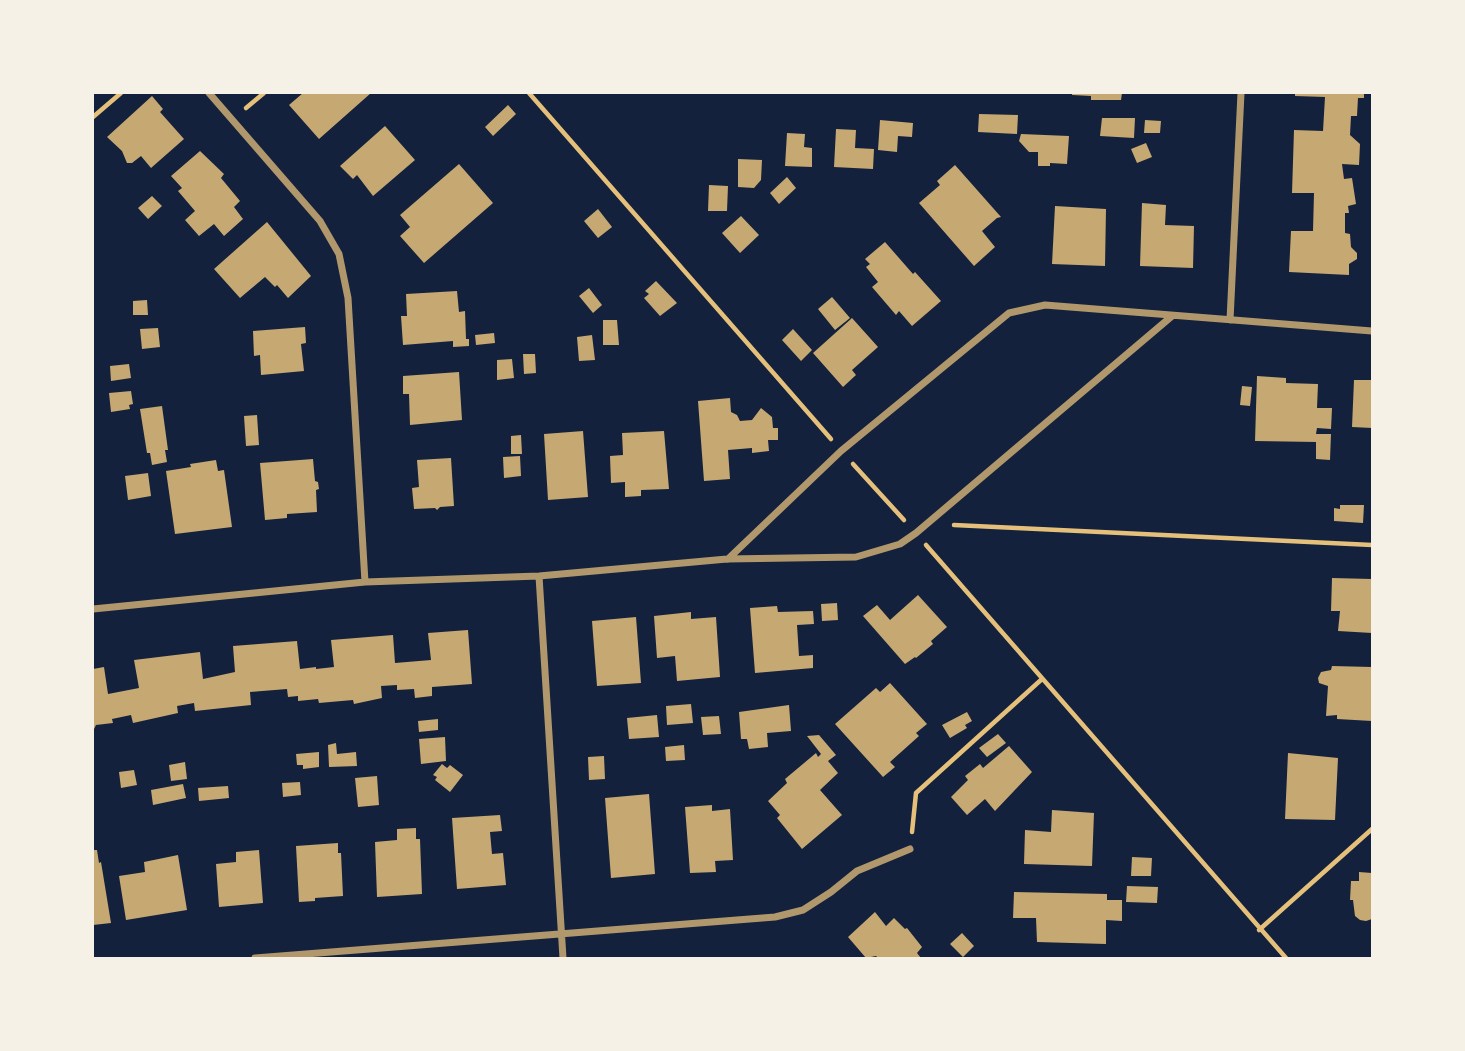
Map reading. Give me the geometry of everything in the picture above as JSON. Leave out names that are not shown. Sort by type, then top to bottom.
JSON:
[{"type":"street","points":[[209,93],[320,221],[339,254],[348,298],[365,582]]},
{"type":"street","points":[[1230,320],[1241,93]]},
{"type":"street","points":[[727,559],[841,451],[1010,313],[1045,305],[1372,331]]},
{"type":"street","points":[[93,609],[365,582],[539,576],[727,559],[856,557],[900,544],[916,533],[1172,316]]},
{"type":"street","points":[[539,576],[563,958]]},
{"type":"street","points":[[255,958],[742,921],[785,915],[803,910],[857,871],[910,849]]},
{"type":"path","points":[[93,117],[121,93]]},
{"type":"path","points":[[233,120],[264,93]]},
{"type":"path","points":[[529,93],[1286,958]]},
{"type":"path","points":[[926,524],[1372,544]]},
{"type":"path","points":[[910,849],[916,793],[1042,679]]},
{"type":"path","points":[[1259,930],[1372,830]]},
{"type":"building","points":[[303,93],[371,93],[319,139],[289,105]]},
{"type":"building","points":[[1072,93],[1122,93],[1121,100],[1091,100],[1091,96]]},
{"type":"building","points":[[1295,93],[1364,93],[1364,98],[1358,98],[1357,116],[1351,116],[1350,135],[1360,144],[1359,165],[1342,164],[1344,179],[1352,178],[1356,204],[1348,206],[1349,213],[1345,213],[1345,233],[1350,234],[1351,247],[1357,253],[1357,259],[1349,264],[1349,275],[1289,272],[1291,231],[1313,231],[1314,193],[1292,193],[1294,130],[1323,131],[1325,97],[1295,96]]},
{"type":"building","points":[[152,96],[163,109],[160,112],[184,139],[151,168],[141,156],[132,163],[127,163],[122,151],[107,137]]},
{"type":"building","points":[[508,105],[516,114],[493,136],[485,127]]},
{"type":"building","points":[[979,114],[1018,115],[1017,134],[978,132]]},
{"type":"building","points":[[1102,118],[1135,118],[1134,138],[1100,136]]},
{"type":"building","points":[[880,120],[913,123],[912,137],[898,136],[897,152],[878,150]]},
{"type":"building","points":[[1145,120],[1161,121],[1160,133],[1144,133]]},
{"type":"building","points":[[385,126],[415,160],[373,196],[357,175],[353,179],[340,166]]},
{"type":"building","points":[[836,129],[856,130],[855,148],[874,149],[873,169],[834,167]]},
{"type":"building","points":[[787,133],[805,134],[804,147],[812,148],[812,167],[785,166]]},
{"type":"building","points":[[1021,134],[1069,136],[1067,164],[1050,163],[1050,166],[1038,166],[1038,152],[1029,152],[1019,141]]},
{"type":"building","points":[[1146,143],[1152,157],[1137,163],[1131,149]]},
{"type":"building","points":[[200,151],[224,174],[221,178],[240,201],[234,207],[243,219],[224,236],[214,224],[199,236],[185,220],[195,211],[178,191],[182,188],[171,176]]},
{"type":"building","points":[[738,159],[762,160],[761,180],[754,188],[738,187]]},
{"type":"building","points":[[459,164],[493,203],[424,263],[400,236],[410,227],[400,215]]},
{"type":"building","points":[[955,165],[1001,217],[982,231],[995,247],[974,266],[919,203],[940,185],[937,181]]},
{"type":"building","points":[[787,177],[796,188],[779,204],[770,193]]},
{"type":"building","points":[[709,185],[728,186],[727,211],[708,211]]},
{"type":"building","points":[[152,196],[162,206],[148,219],[138,208]]},
{"type":"building","points":[[1142,203],[1166,205],[1165,225],[1194,226],[1193,268],[1140,266]]},
{"type":"building","points":[[1055,206],[1106,209],[1105,266],[1052,264]]},
{"type":"building","points":[[598,209],[612,227],[598,238],[584,221]]},
{"type":"building","points":[[741,216],[759,235],[740,253],[722,233]]},
{"type":"building","points":[[267,222],[311,276],[288,298],[277,285],[275,287],[265,277],[240,298],[214,269]]},
{"type":"building","points":[[885,242],[941,301],[912,326],[899,311],[896,315],[872,287],[878,282],[866,267],[870,264],[865,259]]},
{"type":"building","points":[[656,281],[677,303],[660,316],[644,298],[649,294],[645,291]]},
{"type":"building","points":[[589,288],[602,305],[593,313],[579,296]]},
{"type":"building","points":[[457,291],[459,312],[465,311],[466,339],[469,339],[469,346],[453,347],[453,341],[403,345],[401,316],[407,316],[406,294]]},
{"type":"building","points":[[832,297],[850,318],[835,330],[818,309]]},
{"type":"building","points":[[147,300],[148,315],[133,315],[133,301]]},
{"type":"building","points":[[852,318],[878,347],[852,370],[856,375],[843,387],[813,353]]},
{"type":"building","points":[[603,320],[617,320],[619,345],[603,345]]},
{"type":"building","points":[[305,327],[306,343],[301,344],[304,371],[261,375],[260,355],[254,356],[253,331]]},
{"type":"building","points":[[158,328],[160,347],[142,349],[140,329]]},
{"type":"building","points":[[793,329],[812,350],[801,361],[782,340]]},
{"type":"building","points":[[494,333],[495,343],[476,345],[475,335]]},
{"type":"building","points":[[592,335],[595,360],[579,361],[577,337]]},
{"type":"building","points":[[523,354],[535,354],[536,373],[524,374]]},
{"type":"building","points":[[512,359],[514,378],[497,380],[497,360]]},
{"type":"building","points":[[129,364],[131,378],[111,381],[110,366]]},
{"type":"building","points":[[459,372],[462,420],[410,425],[409,394],[403,394],[403,376]]},
{"type":"building","points":[[1257,376],[1286,378],[1286,383],[1318,384],[1317,408],[1332,408],[1331,429],[1317,428],[1316,434],[1331,434],[1330,460],[1316,459],[1316,442],[1255,441]]},
{"type":"building","points":[[1354,380],[1372,380],[1372,428],[1352,427]]},
{"type":"building","points":[[1242,386],[1252,387],[1250,406],[1240,405]]},
{"type":"building","points":[[131,391],[133,404],[129,405],[130,409],[111,412],[109,393]]},
{"type":"building","points":[[730,398],[731,412],[737,415],[740,421],[752,420],[761,408],[772,417],[773,428],[778,428],[778,440],[768,440],[769,451],[752,453],[752,448],[728,450],[730,479],[704,481],[698,401]]},
{"type":"building","points":[[162,406],[167,462],[152,465],[150,453],[147,453],[140,409]]},
{"type":"building","points":[[257,415],[259,445],[246,446],[244,416]]},
{"type":"building","points":[[583,431],[588,497],[548,500],[544,434]]},
{"type":"building","points":[[664,431],[669,489],[641,490],[641,496],[625,497],[625,482],[611,483],[610,456],[623,455],[622,433]]},
{"type":"building","points":[[521,435],[522,454],[511,454],[511,436]]},
{"type":"building","points":[[520,456],[521,476],[504,478],[503,457]]},
{"type":"building","points":[[451,458],[454,506],[440,507],[437,510],[414,509],[412,488],[419,487],[417,460]]},
{"type":"building","points":[[313,459],[315,481],[318,482],[319,489],[316,490],[317,512],[287,514],[287,518],[265,520],[260,463]]},
{"type":"building","points":[[216,460],[218,471],[224,470],[232,527],[175,534],[166,471]]},
{"type":"building","points":[[148,473],[151,496],[128,500],[125,476]]},
{"type":"building","points":[[1340,505],[1364,505],[1363,523],[1334,521],[1334,508],[1340,509]]},
{"type":"building","points":[[1332,578],[1372,579],[1372,633],[1338,631],[1340,611],[1331,611]]},
{"type":"building","points":[[918,595],[947,627],[931,641],[933,644],[905,664],[863,616],[877,605],[890,620]]},
{"type":"building","points":[[837,603],[838,620],[822,621],[821,604]]},
{"type":"building","points":[[777,606],[778,612],[813,611],[814,624],[797,625],[799,656],[813,655],[813,668],[755,673],[750,608]]},
{"type":"building","points":[[691,612],[691,619],[716,617],[720,677],[677,681],[675,656],[657,658],[654,616]]},
{"type":"building","points":[[636,617],[641,683],[597,686],[592,621]]},
{"type":"building","points":[[468,630],[472,684],[432,687],[432,696],[415,698],[414,689],[397,690],[397,685],[381,686],[382,698],[354,704],[353,700],[319,703],[318,699],[298,701],[298,696],[288,697],[287,689],[250,692],[251,705],[195,711],[194,703],[177,706],[178,713],[133,723],[131,715],[112,719],[113,723],[96,725],[93,731],[93,669],[104,667],[108,694],[139,688],[134,660],[200,652],[203,679],[235,672],[233,646],[297,641],[300,669],[316,669],[334,667],[331,640],[393,635],[395,663],[431,660],[428,633]]},
{"type":"building","points":[[1332,666],[1372,667],[1372,721],[1337,719],[1337,715],[1326,716],[1328,686],[1319,683],[1318,678],[1321,672],[1331,670]]},
{"type":"building","points":[[890,683],[927,724],[916,733],[919,736],[890,762],[895,767],[883,777],[835,724],[876,688],[880,692]]},
{"type":"building","points":[[691,704],[693,723],[667,725],[666,706]]},
{"type":"building","points":[[789,705],[791,731],[767,733],[768,747],[749,749],[747,739],[741,739],[739,712]]},
{"type":"building","points":[[967,712],[972,721],[965,725],[967,728],[950,738],[942,725]]},
{"type":"building","points":[[657,715],[659,737],[629,739],[627,718]]},
{"type":"building","points":[[719,716],[721,734],[703,735],[701,717]]},
{"type":"building","points":[[438,719],[438,730],[419,732],[418,721]]},
{"type":"building","points":[[998,734],[1006,743],[987,757],[979,748]]},
{"type":"building","points":[[819,735],[836,755],[828,761],[838,773],[820,790],[842,815],[802,849],[777,818],[780,815],[768,801],[787,783],[785,779],[816,753],[818,757],[821,754],[807,736]]},
{"type":"building","points":[[445,737],[446,761],[421,764],[419,739]]},
{"type":"building","points":[[336,743],[337,754],[356,752],[357,766],[329,767],[328,745]]},
{"type":"building","points":[[684,745],[685,760],[666,761],[665,747]]},
{"type":"building","points":[[1009,746],[1032,772],[995,811],[985,799],[967,815],[951,797],[968,780],[965,776],[980,764],[983,768]]},
{"type":"building","points":[[319,752],[319,767],[303,769],[303,765],[297,765],[296,754]]},
{"type":"building","points":[[1288,753],[1338,758],[1335,820],[1285,819]]},
{"type":"building","points":[[604,756],[605,779],[589,780],[588,757]]},
{"type":"building","points":[[185,762],[187,779],[171,781],[169,765]]},
{"type":"building","points":[[442,764],[447,768],[450,765],[463,775],[450,792],[435,780],[437,777],[433,775]]},
{"type":"building","points":[[134,770],[137,785],[121,788],[119,772]]},
{"type":"building","points":[[377,776],[379,805],[358,807],[355,778]]},
{"type":"building","points":[[300,782],[301,795],[283,797],[282,783]]},
{"type":"building","points":[[183,784],[186,798],[153,805],[151,790]]},
{"type":"building","points":[[228,786],[229,798],[199,801],[198,788]]},
{"type":"building","points":[[649,794],[655,874],[611,878],[605,798]]},
{"type":"building","points":[[712,805],[712,811],[730,809],[733,860],[715,861],[716,872],[690,873],[685,807]]},
{"type":"building","points":[[1052,810],[1094,813],[1092,866],[1024,864],[1025,830],[1051,832]]},
{"type":"building","points":[[500,815],[502,831],[490,832],[492,854],[503,853],[506,885],[457,889],[452,818]]},
{"type":"building","points":[[416,828],[416,839],[420,839],[422,894],[377,897],[375,842],[397,840],[397,829]]},
{"type":"building","points":[[338,843],[343,896],[299,902],[296,846]]},
{"type":"building","points":[[93,850],[97,850],[99,863],[101,862],[111,923],[93,925]]},
{"type":"building","points":[[259,850],[263,903],[219,907],[216,864],[236,862],[236,852]]},
{"type":"building","points":[[178,855],[187,910],[126,920],[119,876],[145,872],[144,862]]},
{"type":"building","points":[[1132,857],[1152,858],[1151,876],[1131,876]]},
{"type":"building","points":[[1359,872],[1372,873],[1372,919],[1366,921],[1355,916],[1353,900],[1350,900],[1351,881],[1359,881]]},
{"type":"building","points":[[1127,886],[1158,887],[1157,903],[1126,902]]},
{"type":"building","points":[[1014,892],[1107,894],[1107,900],[1122,900],[1122,921],[1106,920],[1106,944],[1037,942],[1036,918],[1013,918]]},
{"type":"building","points":[[875,912],[886,926],[894,918],[907,928],[922,947],[917,953],[921,958],[866,958],[848,937]]},
{"type":"building","points":[[962,933],[974,946],[963,957],[950,944]]}]
